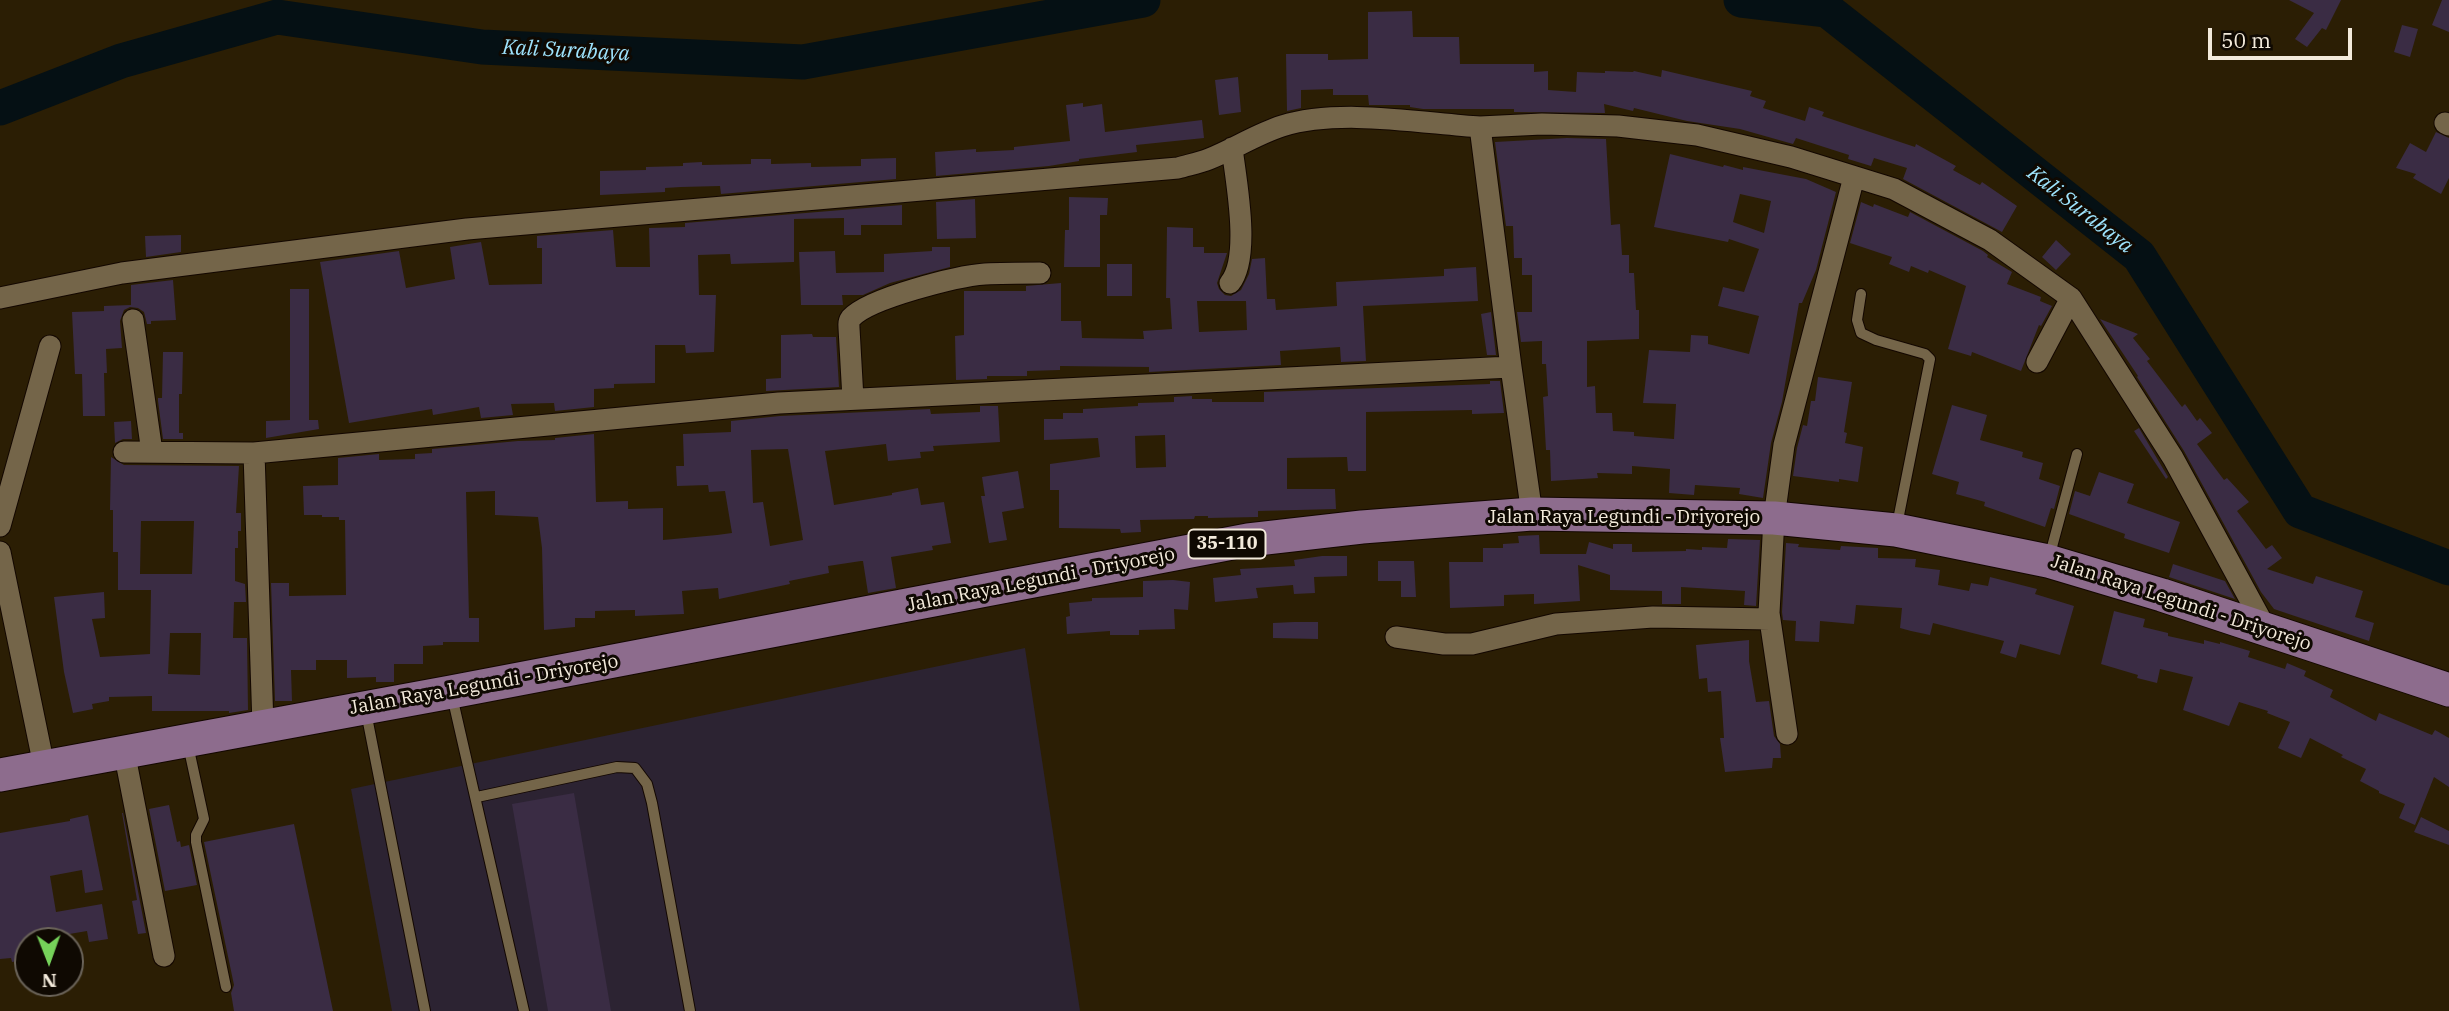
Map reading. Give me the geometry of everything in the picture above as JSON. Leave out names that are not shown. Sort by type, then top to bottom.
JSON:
[{"type":"main road","name":"Jalan Raya Legundi - Driyorejo","points":[[0,775],[1248,540],[1362,527],[1532,514],[1774,518],[1896,530],[2048,561],[2449,690]]},
{"type":"street","points":[[0,298],[122,273],[467,229],[1178,168],[1208,160],[1283,126],[1317,118],[1357,118],[1480,127],[1542,124],[1618,126],[1697,135],[1791,157],[1894,189],[1990,240],[2071,298],[2173,458],[2266,629]]},
{"type":"street","points":[[1480,127],[1532,514]]},
{"type":"street","points":[[1230,283],[1236,275],[1241,257],[1239,204],[1232,148]]},
{"type":"street","points":[[1787,734],[1770,619],[1774,518],[1784,445],[1854,177]]},
{"type":"street","points":[[853,399],[849,321],[854,316],[883,299],[928,286],[983,274],[1040,273]]},
{"type":"street","points":[[2037,362],[2071,298]]},
{"type":"street","points":[[133,320],[152,453]]},
{"type":"street","points":[[0,526],[50,346]]},
{"type":"street","points":[[124,452],[254,453],[765,404],[1511,367]]},
{"type":"street","points":[[254,453],[263,726]]},
{"type":"street","points":[[0,552],[44,766]]},
{"type":"street","points":[[1396,637],[1444,644],[1472,644],[1556,624],[1653,617],[1770,619]]},
{"type":"street","points":[[124,751],[164,956]]},
{"type":"lane","points":[[1861,295],[1857,320],[1861,333],[1926,354],[1930,359],[1896,530]]},
{"type":"lane","points":[[2048,561],[2077,454]]},
{"type":"lane","points":[[451,692],[524,1011]]},
{"type":"lane","points":[[365,707],[425,1011]]},
{"type":"lane","points":[[187,740],[204,820],[196,835],[196,842],[226,987]]},
{"type":"lane","points":[[477,797],[626,766],[635,768],[642,775],[652,803],[690,1011]]},
{"type":"shaded area","points":[[1025,648],[1080,1011],[392,1011],[351,789]]},
{"type":"building","points":[[2289,0],[2341,0],[2326,30],[2322,28],[2307,47],[2295,39],[2314,13]]},
{"type":"building","points":[[2442,0],[2449,0],[2449,32],[2432,25]]},
{"type":"building","points":[[1412,11],[1413,37],[1459,37],[1460,64],[1534,64],[1534,72],[1548,71],[1548,90],[1576,92],[1577,72],[1634,71],[1661,77],[1662,70],[1752,91],[1750,96],[1766,101],[1763,108],[1805,121],[1809,107],[1824,112],[1822,116],[1915,147],[1916,144],[1956,166],[1953,170],[1980,185],[1982,182],[2017,206],[2002,232],[1903,179],[1907,168],[1874,158],[1871,166],[1848,159],[1849,155],[1796,138],[1793,144],[1740,129],[1604,104],[1605,113],[1423,109],[1410,105],[1369,105],[1368,95],[1333,95],[1333,89],[1301,90],[1301,108],[1287,111],[1286,54],[1328,54],[1328,60],[1368,59],[1368,12]]},
{"type":"building","points":[[2402,25],[2418,29],[2410,57],[2394,52]]},
{"type":"building","points":[[1238,77],[1241,112],[1219,115],[1215,80]]},
{"type":"building","points":[[1083,103],[1083,107],[1102,104],[1105,132],[1202,120],[1204,138],[1136,145],[1137,152],[1079,159],[1049,166],[936,176],[935,152],[1014,150],[1014,147],[1070,141],[1066,105]]},
{"type":"building","points":[[2436,132],[2449,138],[2449,178],[2441,194],[2413,178],[2416,174],[2396,168],[2410,143],[2426,152]]},
{"type":"building","points":[[1606,139],[1611,225],[1620,224],[1622,255],[1629,255],[1629,273],[1634,273],[1636,310],[1639,310],[1639,339],[1587,341],[1587,387],[1595,386],[1596,413],[1612,413],[1613,431],[1634,432],[1634,436],[1674,439],[1676,404],[1643,403],[1649,350],[1690,352],[1691,335],[1708,336],[1708,344],[1749,354],[1759,316],[1718,306],[1723,287],[1744,292],[1759,249],[1729,239],[1728,242],[1654,227],[1670,154],[1723,167],[1724,165],[1743,170],[1743,167],[1806,179],[1836,192],[1816,270],[1802,303],[1799,303],[1782,402],[1771,443],[1763,498],[1739,494],[1740,488],[1695,485],[1694,495],[1669,493],[1670,469],[1632,466],[1632,474],[1597,473],[1598,478],[1551,481],[1550,450],[1546,450],[1543,397],[1548,396],[1546,364],[1542,364],[1542,341],[1521,342],[1517,312],[1532,312],[1532,275],[1522,275],[1522,258],[1514,258],[1513,226],[1506,226],[1495,142]],"holes":[[[1740,194],[1771,201],[1764,233],[1733,222]]]},
{"type":"building","points":[[896,158],[896,179],[721,194],[720,186],[665,188],[665,192],[600,195],[600,171],[646,170],[646,167],[683,166],[683,163],[702,162],[702,165],[751,164],[751,159],[771,159],[771,164],[811,163],[811,167],[861,166],[861,159]]},
{"type":"building","points":[[1069,197],[1108,198],[1107,215],[1100,215],[1100,267],[1064,267],[1065,230],[1069,230]]},
{"type":"building","points":[[975,199],[976,238],[937,239],[936,202]]},
{"type":"building","points":[[1861,202],[1908,217],[1910,212],[1983,251],[1987,257],[2012,272],[2007,284],[2041,297],[2040,301],[2052,306],[2041,326],[2039,325],[2021,371],[1972,352],[1971,356],[1948,349],[1966,286],[1929,270],[1928,273],[1911,266],[1909,272],[1889,264],[1892,257],[1850,243]]},
{"type":"building","points":[[902,205],[902,225],[861,225],[861,235],[844,235],[844,218],[794,219],[794,262],[731,264],[730,254],[698,255],[699,295],[716,295],[714,352],[686,353],[685,345],[655,345],[655,383],[614,384],[614,388],[594,389],[594,407],[555,411],[554,403],[511,404],[513,415],[481,418],[479,407],[433,415],[432,409],[349,423],[320,262],[399,251],[406,288],[455,279],[450,247],[481,242],[489,285],[542,284],[542,248],[537,248],[537,236],[613,230],[616,267],[650,267],[649,228],[685,227],[685,223]]},
{"type":"building","points":[[1167,227],[1193,228],[1193,247],[1204,247],[1204,253],[1227,253],[1217,283],[1225,295],[1231,296],[1241,290],[1249,274],[1252,259],[1265,258],[1267,299],[1275,299],[1276,310],[1337,306],[1336,282],[1444,276],[1444,269],[1476,267],[1478,301],[1363,306],[1366,361],[1341,362],[1340,347],[1280,351],[1281,365],[1149,372],[1149,367],[1060,366],[1060,370],[1027,371],[1027,376],[987,376],[987,379],[956,380],[955,336],[964,335],[964,291],[1026,291],[1026,286],[1061,283],[1061,321],[1081,321],[1082,338],[1144,339],[1143,331],[1172,329],[1170,298],[1166,298]],"holes":[[[1197,301],[1246,301],[1247,330],[1199,332]]]},
{"type":"building","points":[[181,235],[181,252],[146,257],[145,236]]},
{"type":"building","points":[[2056,240],[2071,254],[2056,270],[2042,257]]},
{"type":"building","points":[[932,247],[950,247],[950,267],[890,283],[863,295],[842,295],[843,305],[801,305],[799,252],[835,251],[836,273],[884,272],[884,254],[932,251]]},
{"type":"building","points":[[1107,264],[1132,264],[1132,296],[1107,296]]},
{"type":"building","points":[[173,280],[176,320],[151,321],[151,324],[147,324],[144,312],[138,308],[130,307],[124,310],[120,321],[122,348],[106,349],[105,416],[83,416],[82,374],[75,374],[72,312],[104,311],[104,306],[131,305],[131,285]]},
{"type":"building","points":[[290,289],[309,289],[309,420],[318,420],[319,429],[266,438],[266,421],[290,420]]},
{"type":"building","points":[[1491,312],[1496,355],[1487,355],[1481,314]]},
{"type":"building","points":[[2100,319],[2138,334],[2133,338],[2150,359],[2147,361],[2182,407],[2185,404],[2197,421],[2200,418],[2212,433],[2197,444],[2224,480],[2227,478],[2249,502],[2237,511],[2266,549],[2272,545],[2282,558],[2267,569],[2313,584],[2316,576],[2363,591],[2355,617],[2374,623],[2369,641],[2274,609],[2261,592],[2184,451]]},
{"type":"building","points":[[812,334],[813,337],[836,337],[839,387],[766,391],[766,379],[781,378],[781,335]]},
{"type":"building","points":[[163,352],[183,352],[179,433],[183,433],[183,439],[163,439],[158,398],[162,398]]},
{"type":"building","points":[[1818,377],[1852,382],[1844,432],[1847,433],[1845,443],[1863,447],[1858,482],[1793,476],[1797,448],[1803,425],[1807,426],[1811,401],[1815,401]]},
{"type":"building","points":[[1490,381],[1500,381],[1504,413],[1472,414],[1472,410],[1366,412],[1366,471],[1348,471],[1347,457],[1287,458],[1287,489],[1335,489],[1336,509],[1258,511],[1258,517],[1195,516],[1194,519],[1140,520],[1141,532],[1059,528],[1059,490],[1050,490],[1050,464],[1100,457],[1098,438],[1044,440],[1044,419],[1063,419],[1063,413],[1083,413],[1083,409],[1174,402],[1174,397],[1192,396],[1192,399],[1212,399],[1212,402],[1264,402],[1264,392],[1490,384]],"holes":[[[1165,435],[1166,467],[1136,468],[1135,436]]]},
{"type":"building","points":[[1952,405],[1987,415],[1980,440],[2023,452],[2022,457],[2043,463],[2039,479],[2060,486],[2054,509],[2051,508],[2045,527],[1984,506],[1985,502],[1956,494],[1959,482],[1932,474]]},
{"type":"building","points":[[980,406],[998,406],[1000,442],[933,446],[934,451],[920,452],[921,458],[888,461],[886,444],[825,451],[834,505],[918,488],[921,505],[944,502],[951,543],[932,546],[933,550],[891,557],[896,588],[868,593],[861,561],[828,566],[829,573],[789,581],[790,584],[719,599],[718,588],[682,591],[684,614],[635,616],[635,610],[595,611],[595,618],[575,618],[575,627],[544,630],[542,548],[538,517],[495,515],[495,491],[466,492],[469,618],[479,618],[479,642],[443,642],[443,645],[423,646],[423,664],[394,664],[394,682],[376,682],[376,677],[347,678],[347,660],[316,660],[316,670],[291,670],[292,701],[275,701],[271,583],[289,583],[289,596],[346,595],[345,520],[339,520],[339,517],[304,515],[303,486],[338,485],[338,458],[379,454],[379,460],[415,459],[415,454],[432,453],[432,449],[555,440],[594,434],[596,502],[628,501],[628,509],[663,508],[663,540],[732,533],[725,491],[709,492],[708,485],[677,486],[676,466],[684,466],[683,434],[731,432],[731,421],[780,416],[930,409],[931,414],[980,412]],"holes":[[[788,449],[803,540],[770,546],[763,502],[753,503],[751,450]]]},
{"type":"building","points":[[131,421],[132,439],[115,443],[114,422]]},
{"type":"building","points":[[2139,428],[2168,477],[2166,479],[2134,431]]},
{"type":"building","points":[[111,457],[124,465],[239,466],[236,513],[241,513],[241,531],[238,531],[238,548],[235,548],[235,581],[245,584],[246,602],[234,602],[233,638],[247,638],[248,710],[229,713],[152,711],[152,696],[109,697],[109,701],[92,704],[93,709],[73,713],[64,672],[54,597],[104,592],[105,618],[92,619],[100,657],[150,654],[151,590],[118,590],[118,552],[113,552],[113,510],[110,510]],"holes":[[[141,521],[194,521],[192,574],[140,574]],[[170,633],[201,633],[200,675],[168,674]]]},
{"type":"building","points":[[1018,471],[1024,508],[1002,512],[1007,540],[989,543],[981,496],[985,496],[982,477]]},
{"type":"building","points":[[2099,472],[2134,484],[2127,503],[2180,522],[2169,553],[2124,538],[2125,534],[2069,514],[2075,491],[2090,496]]},
{"type":"building","points":[[1539,535],[1540,554],[1586,554],[1589,542],[1613,549],[1613,544],[1632,544],[1632,552],[1727,548],[1728,539],[1760,540],[1756,606],[1744,605],[1745,591],[1681,587],[1681,604],[1662,604],[1662,591],[1610,590],[1610,575],[1578,565],[1580,601],[1534,604],[1534,594],[1504,595],[1504,606],[1450,608],[1449,562],[1483,562],[1483,548],[1503,548],[1503,544],[1519,543],[1518,536]]},
{"type":"building","points":[[1786,543],[1799,544],[1798,547],[1840,550],[1841,546],[1878,548],[1878,558],[1916,559],[1915,567],[1940,570],[1938,585],[1969,591],[1971,583],[1988,586],[1990,577],[2037,589],[2035,594],[2074,606],[2060,655],[2020,644],[2016,658],[2000,653],[2004,641],[1933,623],[1930,635],[1911,631],[1900,628],[1902,608],[1856,605],[1854,624],[1820,621],[1819,642],[1795,641],[1796,621],[1783,620],[1782,612]]},
{"type":"building","points":[[1347,556],[1347,576],[1314,577],[1315,593],[1294,594],[1293,585],[1256,588],[1258,598],[1215,602],[1213,578],[1241,575],[1240,569],[1295,566],[1294,560]]},
{"type":"building","points":[[1378,561],[1414,561],[1416,597],[1401,597],[1401,581],[1378,581]]},
{"type":"building","points":[[2173,564],[2225,581],[2235,599],[2169,577]]},
{"type":"building","points":[[1143,581],[1190,582],[1188,610],[1174,609],[1175,629],[1139,630],[1139,635],[1110,635],[1110,631],[1067,634],[1069,603],[1092,601],[1092,598],[1143,597]]},
{"type":"building","points":[[2114,611],[2145,619],[2143,627],[2168,633],[2168,636],[2204,644],[2204,640],[2220,642],[2250,651],[2248,657],[2285,669],[2287,663],[2306,671],[2304,676],[2333,690],[2330,697],[2376,721],[2379,713],[2432,735],[2435,730],[2449,738],[2449,787],[2434,777],[2415,825],[2399,818],[2405,804],[2360,781],[2366,769],[2341,757],[2343,755],[2310,738],[2301,758],[2278,748],[2290,722],[2267,713],[2268,711],[2239,702],[2229,726],[2183,710],[2193,677],[2160,669],[2157,683],[2101,664]]},
{"type":"building","points":[[1318,622],[1318,639],[1273,638],[1273,623]]},
{"type":"building","points":[[1749,640],[1749,661],[1756,702],[1769,701],[1774,736],[1780,744],[1781,758],[1773,758],[1772,768],[1725,772],[1720,738],[1724,738],[1721,691],[1708,692],[1707,678],[1699,679],[1696,645]]},
{"type":"building","points":[[574,793],[611,1011],[548,1011],[512,804]]},
{"type":"building","points":[[169,805],[177,842],[180,841],[181,847],[189,845],[197,885],[165,891],[149,809]]},
{"type":"building","points":[[122,813],[146,933],[138,934],[132,901],[137,900]]},
{"type":"building","points":[[88,815],[103,890],[85,893],[82,870],[50,876],[56,912],[102,904],[108,939],[89,942],[84,927],[14,927],[14,962],[11,958],[0,959],[0,833]]},
{"type":"building","points":[[2421,817],[2449,831],[2449,845],[2414,832]]},
{"type":"building","points":[[294,824],[333,1011],[234,1011],[231,993],[234,985],[204,842]]},
{"type":"waterway","name":"Kali Surabaya","points":[[0,108],[121,61],[277,17],[482,47],[803,62],[1143,0]]},
{"type":"waterway","name":"Kali Surabaya","points":[[1741,0],[1827,10],[2139,256],[2300,511],[2449,568]]}]
